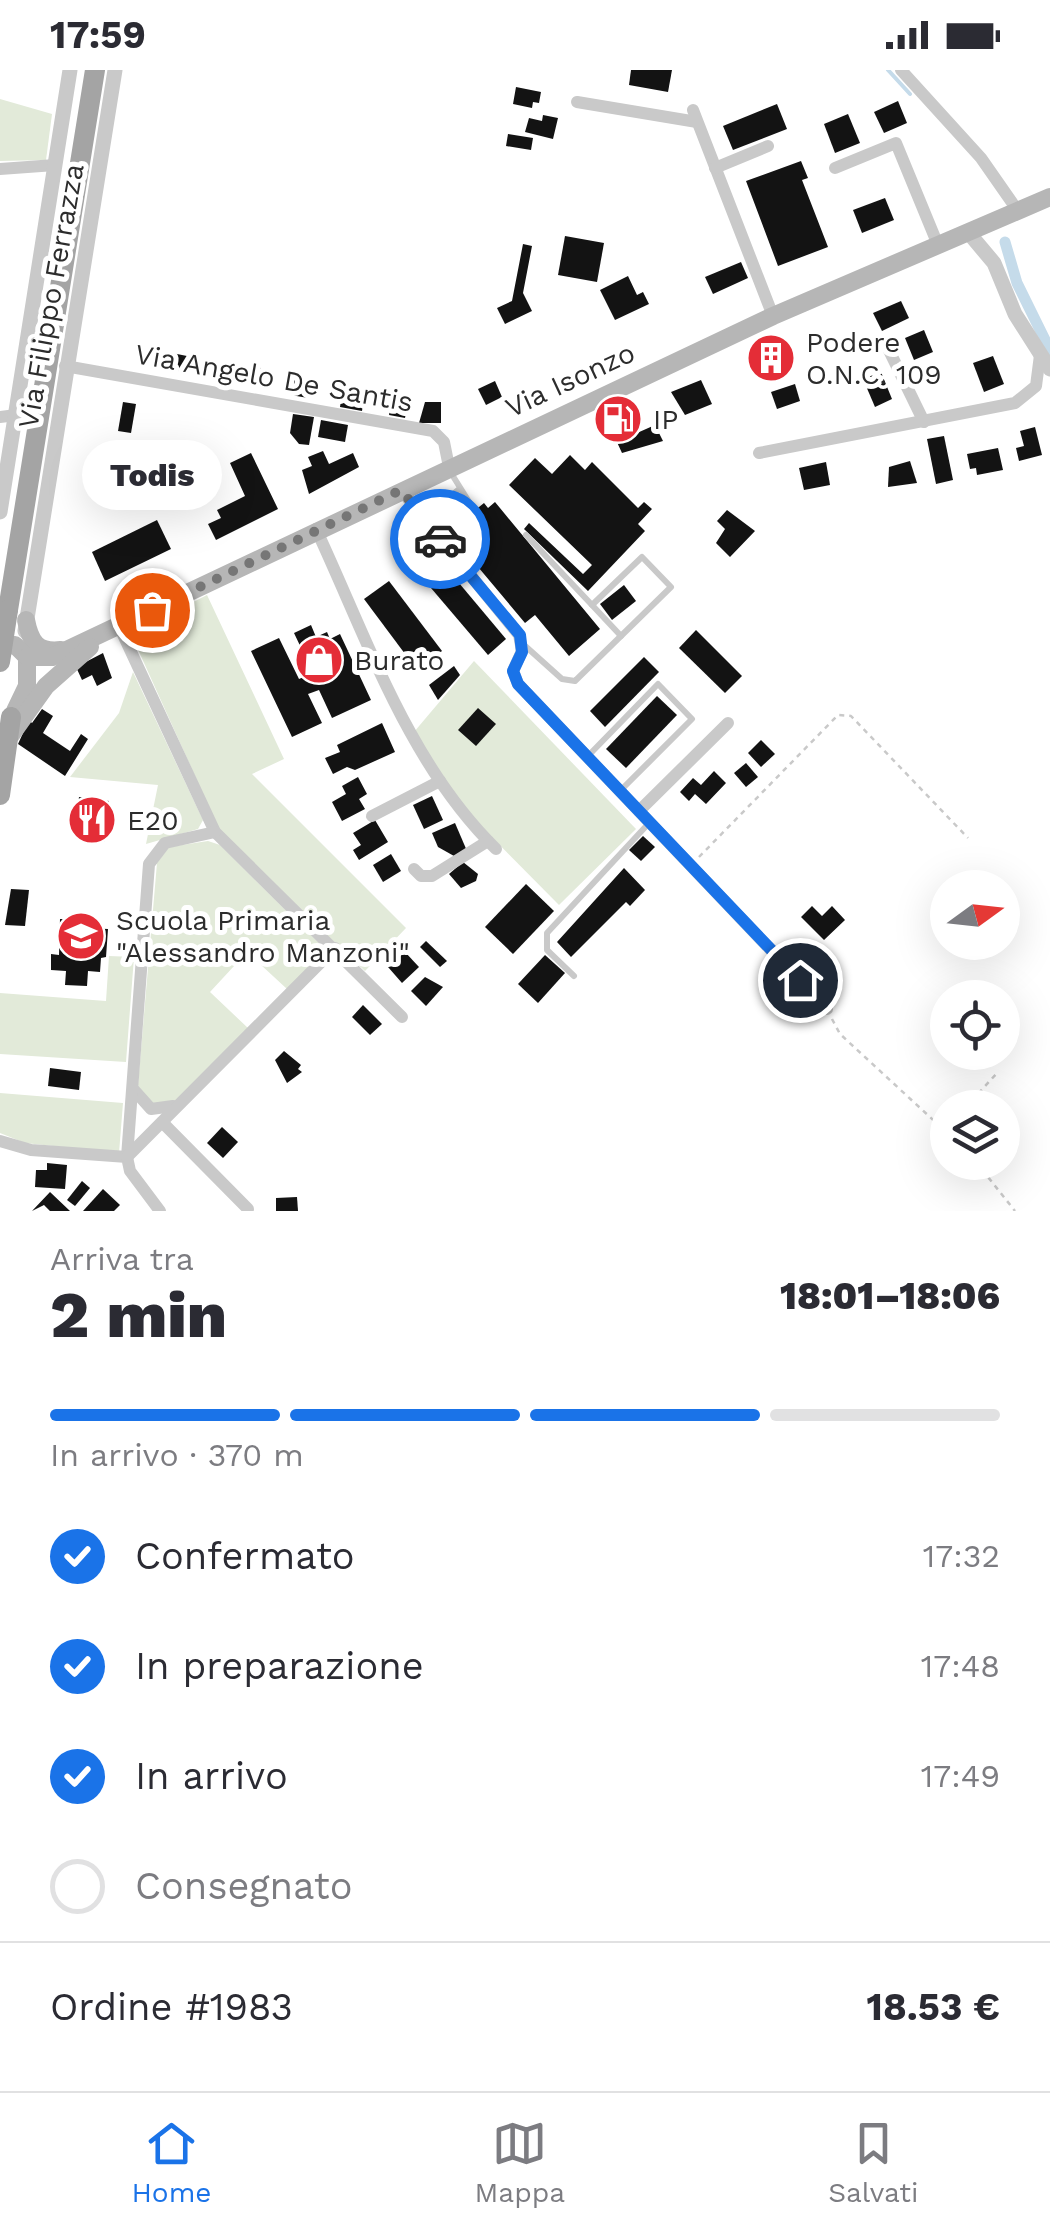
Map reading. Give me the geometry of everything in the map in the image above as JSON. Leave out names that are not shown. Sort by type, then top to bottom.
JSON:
[{"type":"main road","points":[[0,662],[17,614],[94,70]]},
{"type":"main road","name":"Via Isonzo","points":[[69,655],[119,626],[316,529],[773,316],[1050,197]]},
{"type":"main road","points":[[17,614],[38,648],[69,655]]},
{"type":"main road","points":[[0,646],[14,645],[41,660],[69,655]]},
{"type":"main road","points":[[25,653],[27,686]]},
{"type":"main road","points":[[0,795],[6,727],[27,686],[69,655]]},
{"type":"main road","points":[[6,727],[32,703],[69,655]]},
{"type":"street","points":[[0,512],[8,416],[70,70]]},
{"type":"street","name":"Via Filippo Ferrazza","points":[[25,653],[17,614],[65,366],[114,70]]},
{"type":"street","points":[[902,70],[971,146],[1018,211]]},
{"type":"street","points":[[577,102],[695,116],[773,316]]},
{"type":"street","points":[[835,168],[896,143],[938,245]]},
{"type":"street","points":[[715,168],[768,146]]},
{"type":"street","points":[[0,169],[55,165]]},
{"type":"street","points":[[994,263],[995,221]]},
{"type":"street","points":[[760,453],[1020,401],[1039,380],[1045,362],[1011,306],[994,263],[968,232]]},
{"type":"street","points":[[885,342],[924,422]]},
{"type":"street","name":"Via Angelo De Santis","points":[[65,366],[433,431],[444,442],[449,468]]},
{"type":"street","points":[[401,490],[522,643],[513,671],[516,682],[827,1009]]},
{"type":"street","points":[[316,529],[402,715],[440,781],[492,845],[432,876],[424,877],[414,869]]},
{"type":"street","points":[[119,626],[215,832],[402,1017]]},
{"type":"street","points":[[639,811],[728,723]]},
{"type":"street","points":[[372,816],[440,781]]},
{"type":"street","points":[[160,1211],[130,1171],[127,1157],[149,864],[165,843],[215,832]]},
{"type":"street","points":[[0,1141],[21,1148],[127,1157],[335,948]]},
{"type":"street","points":[[134,1087],[144,1106],[158,1111],[190,1094]]},
{"type":"street","points":[[162,1122],[248,1208]]},
{"type":"lane","points":[[449,468],[458,490],[471,506],[451,522]]},
{"type":"lane","points":[[458,490],[439,506],[470,546]]},
{"type":"lane","points":[[526,534],[621,636]]},
{"type":"lane","points":[[522,643],[558,676],[572,682],[671,587],[642,557],[592,605]]},
{"type":"lane","points":[[587,756],[658,684],[692,718],[620,792]]},
{"type":"lane","points":[[574,976],[547,950],[547,932],[650,822]]},
{"type":"path","points":[[690,866],[838,715],[851,716],[968,838]]},
{"type":"path","points":[[827,1009],[840,1034],[930,1116]]},
{"type":"path","points":[[981,1090],[997,1073]]},
{"type":"path","points":[[990,1180],[1014,1211]]},
{"type":"green space","points":[[0,99],[52,114],[46,160],[0,161]]},
{"type":"green space","points":[[207,595],[284,759],[252,774],[406,928],[365,971],[231,845],[218,827],[131,634]]},
{"type":"green space","points":[[474,661],[636,829],[559,905],[467,812],[414,732]]},
{"type":"green space","points":[[133,672],[203,820],[198,829],[146,844],[158,785],[70,777],[119,713]]},
{"type":"green space","points":[[208,841],[220,845],[324,948],[323,954],[287,989],[247,952],[210,992],[249,1029],[176,1101],[156,1106],[142,1096],[138,1085],[157,863],[169,847]]},
{"type":"green space","points":[[109,956],[134,957],[126,1062],[0,1054],[0,993],[106,1001]]},
{"type":"green space","points":[[0,1093],[123,1103],[119,1153],[25,1143],[0,1133]]},
{"type":"building","points":[[631,70],[672,70],[668,92],[629,85]]},
{"type":"building","points":[[516,87],[541,92],[539,103],[533,102],[532,108],[513,104]]},
{"type":"building","points":[[898,101],[907,123],[884,133],[874,112]]},
{"type":"building","points":[[777,104],[787,129],[733,150],[723,126]]},
{"type":"building","points":[[848,114],[860,143],[835,153],[824,124]]},
{"type":"building","points":[[543,115],[558,118],[553,139],[525,132],[529,118],[542,121]]},
{"type":"building","points":[[508,134],[533,138],[531,150],[506,146]]},
{"type":"building","points":[[801,161],[808,178],[802,180],[828,247],[778,266],[746,181]]},
{"type":"building","points":[[885,198],[894,220],[862,233],[853,210]]},
{"type":"building","points":[[565,236],[604,243],[597,282],[558,275]]},
{"type":"building","points":[[523,244],[532,246],[523,293],[532,311],[505,324],[497,308],[512,301]]},
{"type":"building","points":[[741,262],[748,278],[713,294],[705,277]]},
{"type":"building","points":[[628,276],[637,295],[643,292],[649,304],[615,320],[600,290]]},
{"type":"building","points":[[901,301],[909,318],[882,331],[873,313]]},
{"type":"building","points":[[924,330],[933,352],[914,360],[905,338]]},
{"type":"building","name":"Podere O.N.C. 109","points":[[781,345],[787,364],[764,371],[759,367],[754,353]]},
{"type":"building","points":[[172,353],[192,357],[189,373],[169,370]]},
{"type":"building","points":[[993,356],[1004,384],[984,392],[973,363]]},
{"type":"building","points":[[239,364],[261,368],[257,386],[231,381]]},
{"type":"building","points":[[881,372],[892,399],[875,407],[863,379]]},
{"type":"building","points":[[289,375],[311,378],[308,398],[285,394]]},
{"type":"building","points":[[701,380],[712,404],[685,415],[671,392]]},
{"type":"building","points":[[495,381],[502,397],[486,405],[478,389]]},
{"type":"building","points":[[795,384],[800,401],[777,409],[771,392]]},
{"type":"building","points":[[343,387],[365,391],[362,411],[340,407]]},
{"type":"building","points":[[393,392],[409,395],[405,418],[389,415]]},
{"type":"building","points":[[123,402],[136,404],[131,433],[118,431]]},
{"type":"building","points":[[425,402],[441,402],[441,423],[419,423]]},
{"type":"building","points":[[615,409],[628,437],[655,425],[663,441],[622,453],[604,414]]},
{"type":"building","points":[[293,414],[314,417],[309,445],[299,444],[290,433]]},
{"type":"building","points":[[321,420],[348,425],[345,442],[318,437]]},
{"type":"building","points":[[1035,427],[1042,455],[1019,461],[1016,448],[1024,446],[1020,431]]},
{"type":"building","points":[[944,436],[953,480],[936,484],[927,439]]},
{"type":"building","points":[[998,448],[1003,470],[977,475],[976,468],[970,469],[967,454]]},
{"type":"building","points":[[323,451],[329,464],[353,453],[359,467],[309,494],[302,470],[312,466],[308,457]]},
{"type":"building","points":[[251,453],[278,509],[216,540],[208,524],[221,518],[217,510],[245,496],[230,463]]},
{"type":"building","points":[[570,455],[585,470],[592,462],[638,508],[644,502],[652,509],[638,524],[645,531],[588,591],[524,529],[529,523],[583,574],[592,565],[509,485],[535,458],[552,474]]},
{"type":"building","points":[[910,461],[917,483],[888,487],[889,467]]},
{"type":"building","points":[[826,462],[830,485],[804,490],[799,468]]},
{"type":"building","points":[[115,464],[148,471],[145,488],[133,488],[125,498],[108,495]]},
{"type":"building","points":[[495,502],[600,629],[569,656],[535,615],[525,623],[468,555],[481,544],[471,531],[477,526],[469,515],[484,503],[488,508]]},
{"type":"building","points":[[727,510],[755,531],[730,557],[716,543],[725,529],[717,521]]},
{"type":"building","points":[[157,520],[171,549],[105,581],[92,552]]},
{"type":"building","points":[[433,552],[506,639],[488,655],[414,568]]},
{"type":"building","points":[[389,581],[442,651],[417,670],[364,599]]},
{"type":"building","points":[[624,585],[636,601],[612,620],[600,604]]},
{"type":"building","points":[[311,625],[316,637],[327,632],[330,639],[340,634],[371,700],[332,718],[319,690],[308,694],[322,723],[292,737],[251,651],[279,638],[299,679],[313,673],[294,633]]},
{"type":"building","points":[[696,630],[742,676],[725,693],[679,648]]},
{"type":"building","points":[[103,653],[112,678],[97,686],[92,675],[82,680],[76,667]]},
{"type":"building","points":[[644,657],[659,672],[605,727],[590,711]]},
{"type":"building","points":[[454,666],[460,675],[438,700],[429,685]]},
{"type":"building","points":[[657,696],[677,715],[626,768],[606,749]]},
{"type":"building","points":[[478,708],[496,724],[476,746],[458,730]]},
{"type":"building","points":[[42,709],[53,716],[43,733],[70,751],[81,734],[88,739],[65,776],[18,744],[29,720],[32,723]]},
{"type":"building","points":[[382,723],[395,752],[355,770],[347,767],[333,774],[325,758],[340,752],[337,745]]},
{"type":"building","points":[[761,740],[775,754],[761,767],[748,753]]},
{"type":"building","points":[[746,763],[758,777],[746,787],[734,773]]},
{"type":"building","points":[[714,771],[726,783],[706,804],[695,794],[689,801],[680,792],[693,778],[701,785]]},
{"type":"building","points":[[358,777],[367,794],[359,799],[365,809],[342,821],[332,802],[346,794],[342,786]]},
{"type":"building","points":[[432,796],[443,820],[424,829],[413,805]]},
{"type":"building","name":"E20","points":[[79,797],[109,801],[104,842],[75,838]]},
{"type":"building","points":[[375,820],[388,842],[359,860],[353,850],[361,845],[353,833]]},
{"type":"building","points":[[455,823],[467,851],[454,856],[438,847],[432,833]]},
{"type":"building","points":[[643,836],[655,847],[641,861],[629,850]]},
{"type":"building","points":[[391,854],[401,871],[383,882],[373,865]]},
{"type":"building","points":[[463,862],[478,874],[476,881],[461,888],[449,874]]},
{"type":"building","points":[[624,868],[645,890],[630,906],[626,902],[571,957],[557,942]]},
{"type":"building","points":[[526,884],[554,911],[513,954],[485,927]]},
{"type":"building","points":[[11,889],[29,890],[25,926],[5,925]]},
{"type":"building","points":[[812,906],[822,916],[832,906],[845,920],[824,940],[801,917]]},
{"type":"building","points":[[60,919],[88,920],[87,928],[108,929],[106,957],[101,958],[100,972],[88,971],[87,986],[65,985],[66,971],[51,970],[51,954],[59,955]]},
{"type":"building","points":[[426,941],[447,961],[440,967],[420,947]]},
{"type":"building","points":[[405,952],[419,967],[402,983],[388,967]]},
{"type":"building","points":[[545,955],[565,973],[538,1003],[518,984]]},
{"type":"building","points":[[425,977],[443,987],[426,1006],[411,991]]},
{"type":"building","points":[[363,1005],[382,1024],[370,1035],[352,1017]]},
{"type":"building","points":[[284,1051],[301,1065],[298,1069],[302,1072],[287,1083],[275,1060]]},
{"type":"building","points":[[50,1068],[81,1072],[79,1090],[48,1086]]},
{"type":"building","points":[[222,1127],[238,1142],[223,1158],[207,1143]]},
{"type":"building","points":[[47,1163],[67,1165],[65,1189],[35,1187],[36,1170],[47,1170]]},
{"type":"building","points":[[82,1181],[90,1188],[75,1206],[67,1200]]},
{"type":"building","points":[[103,1189],[120,1205],[114,1211],[83,1211]]},
{"type":"building","points":[[50,1192],[70,1211],[50,1211],[44,1205],[32,1211]]},
{"type":"building","points":[[297,1197],[298,1211],[276,1211],[276,1198]]},
{"type":"waterway","points":[[888,70],[910,94]]},
{"type":"waterway","points":[[1005,242],[1017,283],[1050,350]]},
{"type":"way so far","points":[[152,610],[401,490],[440,539]]},
{"type":"place","name":"Podere O.N.C. 109","points":[[771,358]]},
{"type":"place","name":"IP","points":[[618,419]]},
{"type":"place","name":"Todis","points":[[152,610]]},
{"type":"place","name":"Burato","points":[[319,660]]},
{"type":"place","name":"E20","points":[[92,820]]},
{"type":"place","name":"Scuola Primaria \"Alessandro Manzoni\"","points":[[81,936]]},
{"type":"route","points":[[440,539],[520,635],[522,652],[513,671],[518,684],[800,980]]}]
